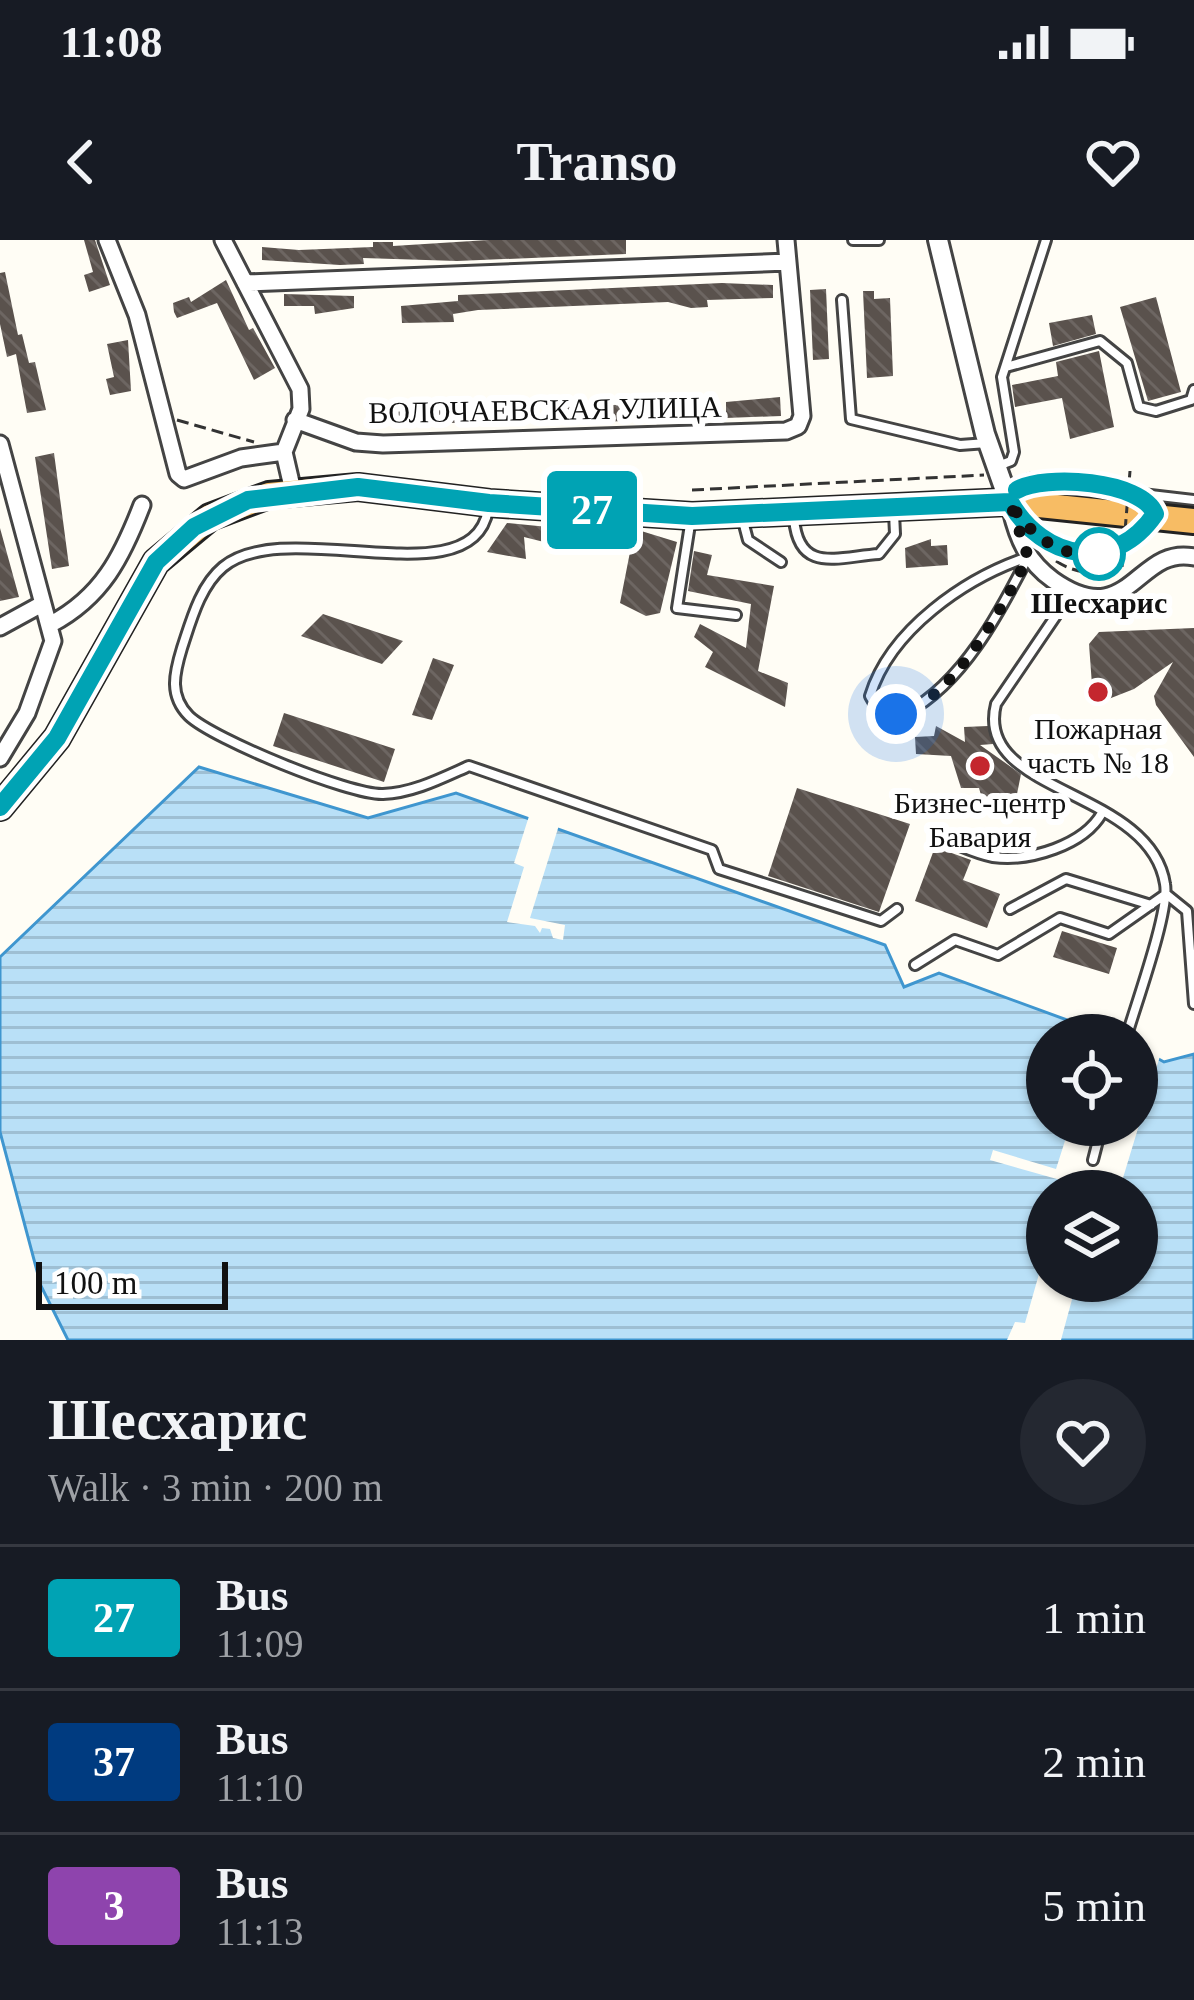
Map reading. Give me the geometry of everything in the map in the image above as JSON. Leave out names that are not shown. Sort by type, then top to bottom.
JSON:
[{"type":"highway","points":[[0,807],[57,738],[143,578],[168,549],[230,507],[293,491],[370,488],[489,503],[692,516],[1010,502],[1194,521]]},
{"type":"street","points":[[107,240],[137,315],[178,474],[184,479],[241,458],[284,452]]},
{"type":"street","points":[[223,240],[301,388],[284,452],[293,491]]},
{"type":"street","points":[[245,283],[788,262],[786,240]]},
{"type":"street","points":[[938,240],[988,443],[1028,557],[1072,592],[1092,600],[1112,597],[1175,556],[1194,556]]},
{"type":"street","name":"ВОЛОЧАЕВСКАЯ УЛИЦА","points":[[295,420],[356,442],[383,444],[786,431],[798,426],[788,262]]},
{"type":"street","points":[[0,444],[51,624],[49,663],[0,758]]},
{"type":"street","points":[[1031,482],[1137,493],[1155,514],[1114,548],[1073,555],[1035,534],[1010,502],[1031,482]]},
{"type":"street","points":[[51,624],[76,610],[110,575],[142,505]]},
{"type":"street","points":[[0,627],[42,604]]},
{"type":"lane","points":[[853,240],[879,240]]},
{"type":"lane","points":[[998,470],[1011,461],[1014,452],[1002,389],[1006,367],[1046,240]]},
{"type":"lane","points":[[842,300],[850,418],[960,445],[988,443]]},
{"type":"lane","points":[[1006,367],[1100,341],[1127,363],[1138,406],[1156,412],[1191,400],[1194,390]]},
{"type":"lane","points":[[1137,493],[1194,500]]},
{"type":"lane","points":[[489,503],[484,529],[464,548],[386,553],[291,545],[225,565],[209,582],[181,652],[174,694],[180,705],[194,721],[266,759],[378,794],[418,788],[470,766],[712,850],[719,869],[881,921],[897,909]]},
{"type":"lane","points":[[794,511],[796,539],[804,553],[817,559],[879,554],[895,534],[894,506]]},
{"type":"lane","points":[[742,514],[748,540],[781,562]]},
{"type":"lane","points":[[692,516],[677,608],[736,615]]},
{"type":"lane","points":[[1028,557],[989,629],[947,679],[906,713],[878,710],[870,696],[874,682],[898,646],[947,597],[1028,557]]},
{"type":"lane","points":[[1072,592],[996,704],[994,721],[1000,747],[1011,761],[1077,792],[1140,836],[1157,857],[1166,894],[1133,1014]]},
{"type":"lane","points":[[940,838],[991,856],[1010,857],[1083,837],[1102,813]]},
{"type":"lane","points":[[1010,909],[1066,879],[1151,905]]},
{"type":"lane","points":[[915,964],[955,940],[998,955],[1060,918],[1109,934],[1166,894]]},
{"type":"lane","points":[[1166,894],[1186,911],[1194,1004]]},
{"type":"lane","points":[[1093,1160],[1097,1146]]},
{"type":"path","points":[[165,417],[284,452]]},
{"type":"path","points":[[692,490],[998,470]]},
{"type":"path","points":[[1051,557],[1068,569],[1102,574],[1122,567],[1130,471]]},
{"type":"water","points":[[199,767],[368,818],[456,793],[885,945],[904,987],[939,973],[1051,1014],[1026,1014],[1026,1146],[1158,1146],[1158,1059],[1164,1062],[1194,1054],[1194,1340],[68,1340],[41,1286],[0,1132],[0,957]]},
{"type":"pier","points":[[530,813],[560,822],[530,918],[565,925],[563,940],[553,938],[550,929],[542,928],[540,933],[535,926],[507,922],[524,867],[514,863]]},
{"type":"pier","points":[[1063,1146],[1133,1146],[1125,1170],[1026,1170],[990,1160],[993,1150],[1056,1169]]},
{"type":"pier","points":[[1031,1302],[1071,1302],[1061,1340],[1007,1340],[1015,1322],[1025,1323]]},
{"type":"building","points":[[84,240],[95,240],[110,285],[89,292],[84,275],[93,272]]},
{"type":"building","points":[[626,240],[626,254],[457,261],[363,258],[364,264],[340,265],[262,260],[262,247],[299,250],[373,247],[373,242],[393,242],[393,246]]},
{"type":"building","points":[[5,272],[18,335],[22,334],[29,363],[35,362],[46,410],[27,413],[16,354],[7,357],[0,324],[0,273]]},
{"type":"building","points":[[226,280],[249,330],[253,328],[275,368],[254,380],[217,303],[177,318],[174,312],[173,303],[189,297],[191,302]]},
{"type":"building","points":[[722,283],[773,285],[773,298],[707,300],[708,307],[691,308],[668,302],[478,310],[453,314],[454,322],[402,323],[401,306],[458,301],[458,295]]},
{"type":"building","points":[[826,289],[829,359],[813,360],[810,290]]},
{"type":"building","points":[[863,291],[874,291],[874,299],[890,298],[893,376],[867,378]]},
{"type":"building","points":[[284,294],[354,296],[354,308],[315,314],[314,306],[284,306]]},
{"type":"building","points":[[1156,297],[1181,392],[1148,401],[1120,307]]},
{"type":"building","points":[[1092,315],[1096,334],[1053,346],[1049,323]]},
{"type":"building","points":[[128,340],[131,391],[110,395],[106,379],[114,377],[107,344]]},
{"type":"building","points":[[1099,351],[1114,427],[1070,439],[1062,398],[1015,407],[1012,385],[1058,376],[1056,362]]},
{"type":"building","points":[[780,397],[781,416],[726,418],[726,402]]},
{"type":"building","points":[[696,402],[697,419],[558,423],[557,407]]},
{"type":"building","points":[[481,409],[482,423],[384,423],[383,412]]},
{"type":"building","points":[[54,453],[69,566],[52,569],[35,457]]},
{"type":"building","points":[[507,523],[558,528],[556,545],[524,537],[526,559],[487,552]]},
{"type":"building","points":[[0,528],[19,597],[0,601]]},
{"type":"building","points":[[578,530],[638,530],[677,542],[660,613],[646,616],[620,603],[630,552],[578,548]]},
{"type":"building","points":[[931,539],[931,546],[947,545],[948,565],[906,568],[905,548]]},
{"type":"building","points":[[694,551],[712,555],[707,575],[774,586],[758,671],[788,683],[785,707],[705,667],[713,652],[694,637],[700,624],[746,648],[751,604],[688,591]]},
{"type":"building","points":[[323,614],[403,641],[382,664],[301,636]]},
{"type":"building","points":[[1194,628],[1194,757],[1154,696],[1173,662],[1134,689],[1106,700],[1092,685],[1089,644],[1099,632]]},
{"type":"building","points":[[433,658],[454,665],[432,720],[412,715]]},
{"type":"building","points":[[284,713],[395,749],[384,782],[273,746]]},
{"type":"building","name":"Бизнес-центр Бавария","points":[[936,726],[965,742],[964,727],[988,726],[993,744],[980,745],[1021,774],[1015,804],[981,795],[979,788],[961,788],[951,756],[916,754],[915,737],[934,736]]},
{"type":"building","points":[[797,788],[910,824],[879,912],[768,876]]},
{"type":"building","points":[[935,847],[971,860],[963,880],[1000,894],[987,928],[915,901]]},
{"type":"building","points":[[1062,931],[1117,948],[1109,974],[1053,957]]},
{"type":"bus line","name":"27","points":[[0,807],[27,780],[57,738],[143,578],[194,527],[248,500],[335,486],[489,503],[692,516],[1010,502],[1035,534],[1073,555],[1087,556],[1114,548],[1147,526],[1155,514],[1137,493],[1119,487],[1031,482],[1017,490]]},
{"type":"place","name":"Шесхарис","points":[[1099,554]]},
{"type":"place","name":"Пожарная часть № 18","points":[[1098,692]]},
{"type":"place","name":"Бизнес-центр Бавария","points":[[980,766]]},
{"type":"route","points":[[896,714],[920,706],[947,679],[1004,605],[1028,557],[1016,534],[1010,502],[1035,534],[1052,545],[1073,555],[1099,554]]}]
